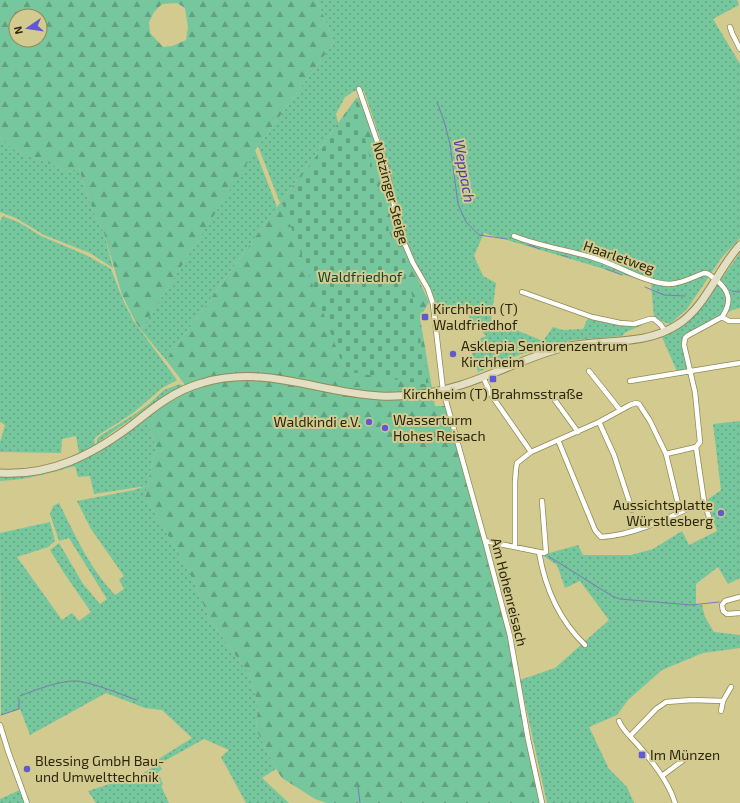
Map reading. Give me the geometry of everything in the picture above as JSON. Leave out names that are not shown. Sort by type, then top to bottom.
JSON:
[{"type":"main road","points":[[0,473],[25,473],[46,469],[84,456],[104,445],[171,396],[200,383],[216,379],[240,376],[272,377],[360,394],[379,396],[407,395],[443,390],[462,385],[536,356],[566,347],[639,339],[656,335],[676,326],[691,313],[701,302],[732,254],[740,245]]},
{"type":"street","points":[[730,27],[740,49]]},
{"type":"street","name":"Notzinger Steige","points":[[359,89],[386,168],[400,233],[413,263],[428,289],[433,304],[443,390]]},
{"type":"street","name":"Haarletweg","points":[[514,236],[596,258],[646,278],[662,282],[677,283],[704,272],[709,274],[715,280]]},
{"type":"street","points":[[710,520],[704,501],[696,447],[700,439],[695,392],[684,345],[685,338],[722,317],[727,306],[727,293],[721,284],[715,280]]},
{"type":"street","points":[[522,292],[592,316],[620,323],[634,324],[654,319],[661,324],[665,332]]},
{"type":"street","points":[[722,317],[729,321],[740,322]]},
{"type":"street","points":[[630,381],[740,363]]},
{"type":"street","points":[[589,371],[620,410]]},
{"type":"street","points":[[483,377],[492,396],[530,452]]},
{"type":"street","name":"Am Hohenreisach","points":[[443,390],[510,636],[528,738],[542,803]]},
{"type":"street","points":[[549,392],[578,432]]},
{"type":"street","points":[[515,547],[515,482],[517,463],[530,452],[578,432],[636,403],[639,404],[644,411],[666,454],[680,512]]},
{"type":"street","points":[[599,422],[614,455],[632,510]]},
{"type":"street","points":[[558,440],[595,530],[600,537],[635,530],[704,501]]},
{"type":"street","points":[[666,454],[696,447]]},
{"type":"street","points":[[485,541],[544,553],[546,552],[542,501]]},
{"type":"street","points":[[539,552],[544,579],[553,603],[570,629],[585,645]]},
{"type":"street","points":[[740,597],[724,601],[722,605],[723,611],[727,614],[740,613]]},
{"type":"street","points":[[721,711],[723,701],[730,687]]},
{"type":"street","points":[[630,736],[656,709],[666,702],[692,700],[723,701]]},
{"type":"street","points":[[619,721],[622,728],[648,756],[662,776],[675,803]]},
{"type":"street","points":[[0,725],[8,752],[27,803]]},
{"type":"street","points":[[662,776],[686,758]]},
{"type":"green space","points":[[0,0],[317,0],[334,42],[258,146],[141,330],[122,295],[104,233],[96,218],[83,183],[79,167],[70,172],[15,150],[0,138]],"holes":[[[177,3],[185,8],[188,27],[186,40],[172,46],[163,47],[150,33],[149,22],[154,12],[162,4]]]},
{"type":"green space","points":[[317,0],[737,0],[739,5],[713,19],[740,64],[740,238],[722,257],[687,309],[670,324],[654,318],[651,283],[484,233],[474,256],[483,276],[496,283],[491,320],[543,341],[553,327],[563,330],[583,329],[588,318],[624,325],[645,324],[626,332],[622,336],[572,340],[521,354],[478,372],[469,344],[486,336],[465,312],[438,313],[435,299],[404,240],[385,153],[364,91],[354,91],[345,97],[336,114],[338,123],[280,203],[258,146],[334,42]]},
{"type":"green space","points":[[357,97],[361,102],[382,161],[401,243],[429,302],[420,318],[435,406],[445,406],[502,602],[541,803],[327,803],[315,799],[282,778],[256,729],[258,705],[249,674],[210,620],[188,569],[145,497],[156,446],[146,419],[149,415],[189,390],[166,360]]},
{"type":"green space","name":"Waldfriedhof","points":[[355,101],[390,234],[405,259],[429,385],[345,371],[282,203]]},
{"type":"green space","points":[[0,138],[15,150],[70,172],[79,167],[83,183],[96,218],[104,233],[113,268],[90,253],[44,235],[16,218],[0,212]]},
{"type":"green space","points":[[255,150],[277,207],[166,360],[141,330]]},
{"type":"green space","points":[[3,216],[20,223],[41,236],[86,255],[111,269],[123,300],[133,320],[177,380],[162,388],[133,413],[97,436],[94,439],[95,445],[79,453],[76,436],[62,439],[61,453],[0,452],[0,442],[5,425],[0,422],[0,221]]},
{"type":"green space","points":[[740,253],[740,308],[732,310],[715,321],[684,337],[690,374],[679,376],[661,335],[705,302]]},
{"type":"green space","points":[[180,384],[182,386],[164,396],[97,443],[97,439],[100,436],[149,404],[164,390]]},
{"type":"green space","points":[[146,419],[156,446],[145,497],[188,569],[210,620],[249,674],[258,705],[256,729],[276,769],[262,778],[289,803],[246,803],[221,757],[229,750],[204,739],[159,764],[157,760],[192,738],[162,710],[145,708],[106,693],[30,735],[20,709],[1,715],[0,533],[50,522],[55,541],[48,547],[17,557],[62,620],[72,613],[79,621],[91,612],[50,550],[59,543],[83,584],[100,604],[107,599],[69,538],[59,541],[50,514],[53,506],[59,503],[91,563],[115,595],[124,589],[119,580],[124,576],[91,529],[77,501],[134,490],[146,486],[94,494],[90,476],[78,477],[75,466],[29,478],[0,481],[0,475],[44,472],[117,439]]},
{"type":"green space","points":[[740,421],[740,578],[728,584],[718,567],[696,584],[696,605],[702,605],[705,617],[714,632],[740,635],[740,648],[703,653],[662,670],[628,700],[617,715],[589,727],[609,769],[627,787],[634,803],[547,803],[520,680],[555,668],[609,620],[580,581],[565,588],[557,565],[542,555],[578,545],[583,555],[631,555],[653,549],[682,531],[689,545],[717,531],[707,500],[721,490],[713,424]]},
{"type":"green space","points":[[159,764],[162,769],[158,772],[163,784],[161,786],[169,803],[96,803],[88,791],[116,782],[129,781]]},
{"type":"green space","points":[[20,790],[25,803],[0,803],[0,799]]},
{"type":"waterway","name":"Weppach","points":[[437,102],[450,144],[458,204],[466,222],[479,235],[507,239]]},
{"type":"waterway","name":"Weppach","points":[[528,245],[540,249]]},
{"type":"waterway","name":"Weppach","points":[[561,255],[568,257]]},
{"type":"waterway","name":"Weppach","points":[[606,269],[622,275]]},
{"type":"waterway","name":"Weppach","points":[[645,287],[664,295],[685,296]]},
{"type":"waterway","name":"Weppach","points":[[732,291],[740,292]]},
{"type":"waterway","points":[[548,556],[612,596],[620,599],[691,605],[719,602]]},
{"type":"waterway","points":[[20,696],[40,688],[77,681],[100,686],[137,700]]},
{"type":"waterway","points":[[1,715],[19,709],[19,699]]},
{"type":"waterway","points":[[358,787],[360,803]]},
{"type":"place","name":"Kirchheim (T) Waldfriedhof","points":[[425,317]]},
{"type":"place","name":"Asklepia Seniorenzentrum Kirchheim","points":[[453,354]]},
{"type":"place","name":"Kirchheim (T) Brahmsstraße","points":[[493,379]]},
{"type":"place","name":"Waldkindi e.V.","points":[[369,422]]},
{"type":"place","name":"Wasserturm Hohes Reisach","points":[[385,428]]},
{"type":"place","name":"Aussichtsplatte Würstlesberg","points":[[721,513]]},
{"type":"place","name":"Im Münzen","points":[[642,755]]},
{"type":"place","name":"Blessing GmbH Bau- und Umwelttechnik","points":[[27,769]]}]
